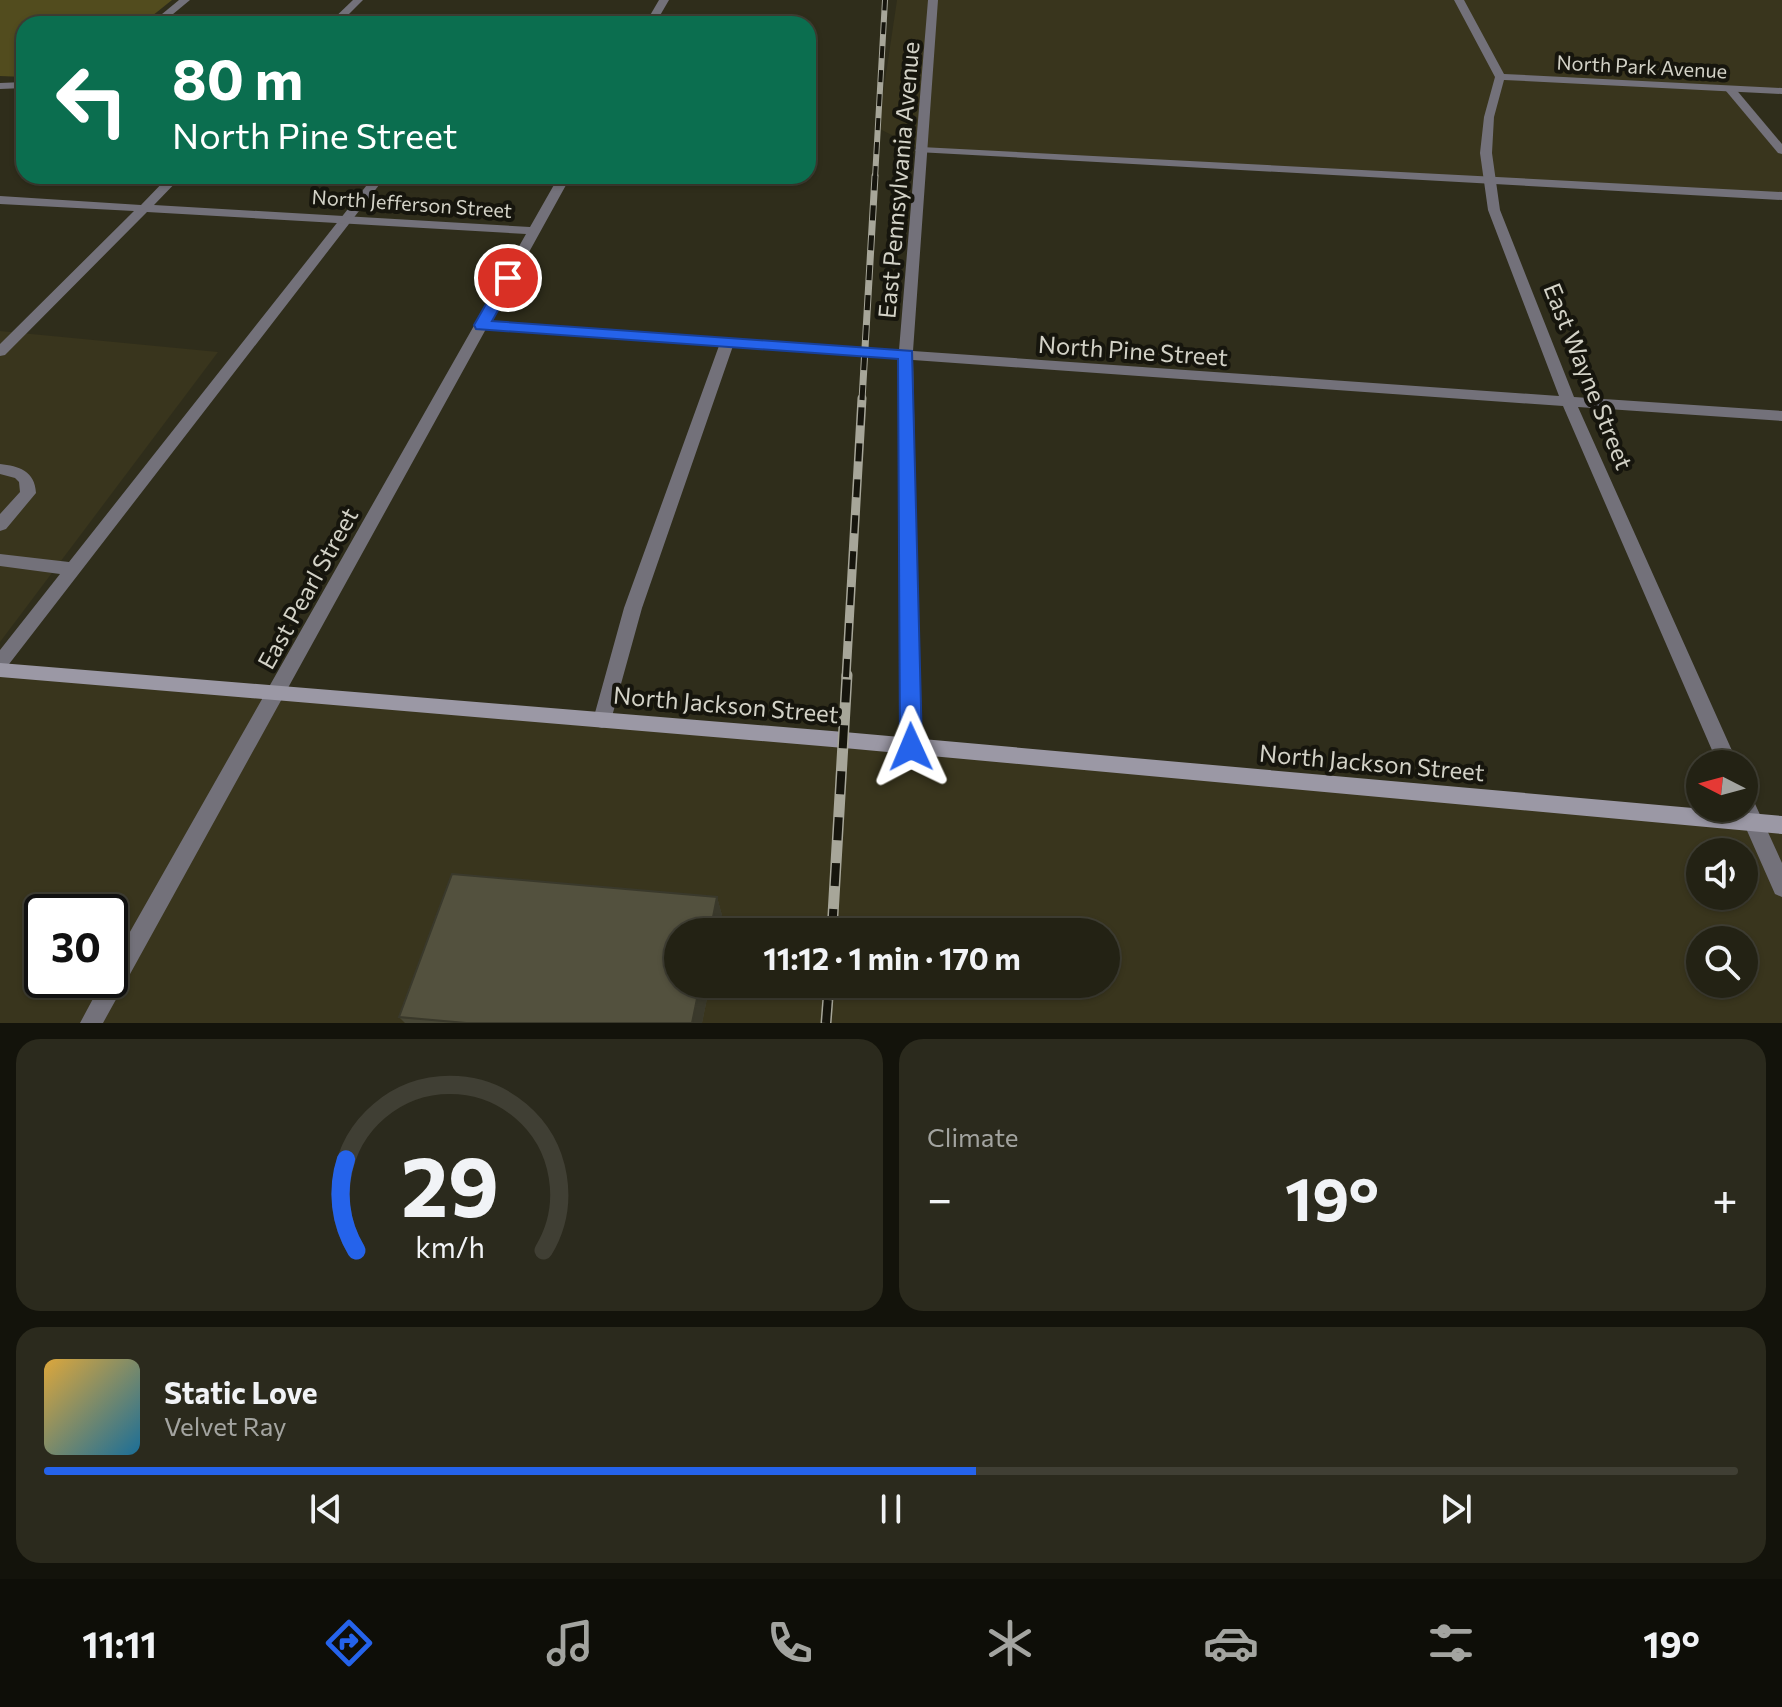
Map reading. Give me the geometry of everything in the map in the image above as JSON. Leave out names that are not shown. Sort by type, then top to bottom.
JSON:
[{"type":"main road","name":"North Jackson Street","points":[[0,670],[1686,816]]},
{"type":"main road","name":"North Jackson Street","points":[[1753,822],[1782,825]]},
{"type":"street","points":[[165,16],[185,0]]},
{"type":"street","points":[[341,16],[358,0]]},
{"type":"street","name":"East Pennsylvania Avenue","points":[[911,747],[906,355],[933,0]]},
{"type":"street","points":[[1459,0],[1500,77]]},
{"type":"street","name":"North Park Avenue","points":[[1500,77],[1782,91]]},
{"type":"street","name":"East Wayne Street","points":[[1500,77],[1488,129],[1494,210],[1570,404],[1722,750]]},
{"type":"street","points":[[1730,89],[1782,151]]},
{"type":"street","points":[[921,150],[1782,196]]},
{"type":"street","points":[[0,352],[168,184]]},
{"type":"street","points":[[0,663],[374,184]]},
{"type":"street","name":"East Pearl Street","points":[[91,1023],[561,184]]},
{"type":"street","name":"North Jefferson Street","points":[[0,200],[535,231]]},
{"type":"street","name":"North Pine Street","points":[[482,325],[1570,404],[1782,416]]},
{"type":"street","points":[[602,720],[633,608],[727,343]]},
{"type":"street","points":[[0,469],[16,470],[29,486],[28,493],[0,525]]},
{"type":"street","points":[[0,560],[74,569]]},
{"type":"street","points":[[1753,822],[1782,887]]},
{"type":"shaded area","points":[[0,0],[172,0],[152,16],[16,16],[16,77],[0,76]]},
{"type":"shaded area","points":[[897,0],[1782,0],[1782,93],[1732,89],[1782,151],[1782,196],[921,150],[878,128]]},
{"type":"shaded area","points":[[0,331],[218,352],[0,642]]},
{"type":"shaded area","points":[[0,670],[1686,817],[1686,822],[1782,825],[1782,1023],[0,1023]]},
{"type":"building","points":[[452,874],[717,897],[713,918],[664,918],[664,998],[697,998],[692,1023],[466,1023],[399,1017]]},
{"type":"railway","points":[[875,178],[885,0]]},
{"type":"railway","points":[[862,400],[875,176]]},
{"type":"railway","points":[[846,677],[862,398]]},
{"type":"railway","points":[[833,918],[847,675]]},
{"type":"railway","points":[[826,1023],[828,998]]},
{"type":"route","points":[[508,278],[482,325],[906,355],[911,747]]}]
